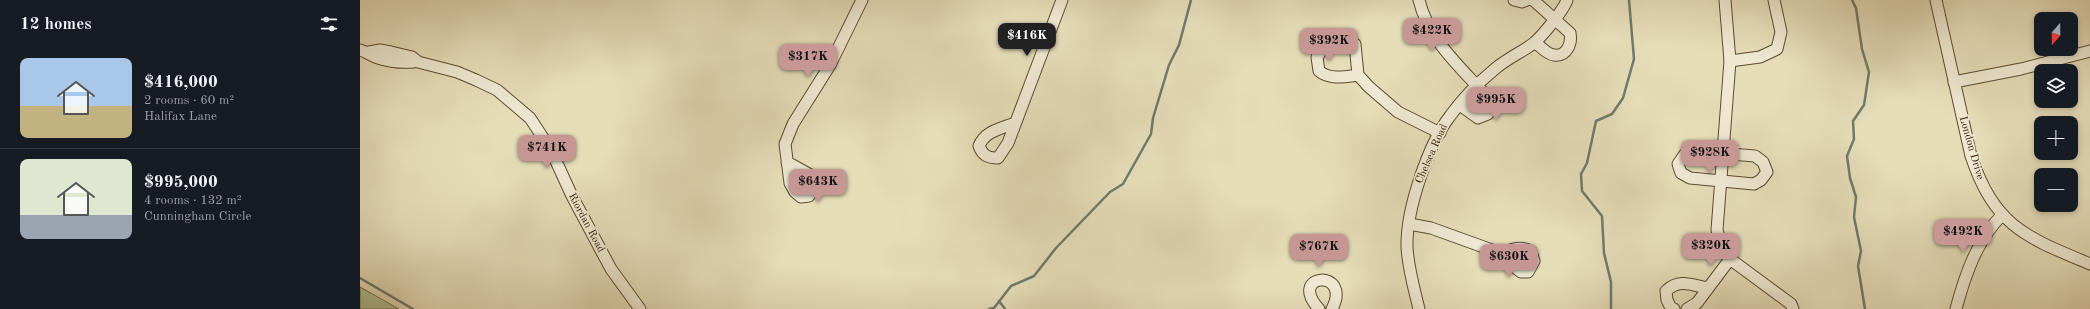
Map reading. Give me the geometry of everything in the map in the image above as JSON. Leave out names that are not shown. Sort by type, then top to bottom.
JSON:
[{"type":"street","points":[[787,162],[785,144],[793,124],[830,65],[862,0]]},
{"type":"street","points":[[1015,123],[1062,0]]},
{"type":"street","points":[[1419,0],[1421,9],[1437,41],[1458,67],[1490,100],[1491,109],[1488,114],[1478,118],[1460,105]]},
{"type":"street","points":[[1514,0],[1522,2],[1527,0]]},
{"type":"street","points":[[1533,0],[1570,33],[1571,40],[1570,46],[1566,51],[1558,55],[1553,55],[1535,42]]},
{"type":"street","name":"Chelsea Road","points":[[1419,309],[1410,274],[1407,245],[1409,224],[1415,192],[1440,133],[1450,116],[1476,84],[1497,67],[1535,42],[1555,19],[1567,0]]},
{"type":"street","points":[[1725,0],[1730,61],[1717,230],[1721,245],[1730,259],[1791,304],[1793,309]]},
{"type":"street","points":[[1730,61],[1760,57],[1777,48],[1781,32],[1774,0]]},
{"type":"street","name":"London Drive","points":[[1936,0],[1971,156],[1980,181],[1989,199],[2002,214],[2025,235],[2090,264]]},
{"type":"street","points":[[1358,75],[1341,77],[1324,74],[1319,70],[1317,57],[1324,47],[1355,44],[1358,75],[1374,92],[1398,112],[1440,133]]},
{"type":"street","name":"Riordan Road","points":[[364,51],[376,57],[392,61],[405,63],[418,62],[458,72],[497,90],[530,118],[551,150],[572,196],[611,269],[640,309]]},
{"type":"street","points":[[1954,82],[2021,69],[2090,51]]},
{"type":"street","points":[[1693,151],[1724,153],[1755,156],[1763,162],[1767,172],[1761,180],[1754,184],[1721,180],[1690,178],[1681,173],[1678,164],[1685,154],[1693,151]]},
{"type":"street","points":[[1956,309],[1978,246],[1990,227],[2002,214]]},
{"type":"street","points":[[1409,224],[1430,228],[1492,250],[1499,254]]},
{"type":"street","points":[[1687,309],[1697,303],[1730,259]]},
{"type":"street","points":[[1319,309],[1310,299],[1308,291],[1310,286],[1316,281],[1323,279],[1330,281],[1335,287],[1336,298],[1332,309]]},
{"type":"street","points":[[1674,309],[1670,308],[1666,291],[1673,284],[1682,283],[1707,288]]},
{"type":"green space","points":[[360,287],[399,309],[360,309]]},
{"type":"waterway","points":[[989,309],[994,308],[1011,286],[1034,276],[1056,248],[1110,192],[1123,184],[1151,134],[1153,118],[1169,65],[1179,45],[1191,0]]},
{"type":"waterway","points":[[1611,309],[1611,282],[1604,253],[1602,216],[1582,191],[1581,174],[1587,163],[1596,121],[1612,114],[1623,98],[1634,59],[1629,0]]},
{"type":"waterway","points":[[1852,0],[1856,8],[1862,49],[1869,72],[1864,105],[1853,121],[1854,139],[1847,156],[1850,178],[1856,197],[1854,217],[1861,251],[1858,266],[1865,309]]},
{"type":"waterway","points":[[360,278],[413,309]]},
{"type":"waterway","points":[[999,301],[1005,309]]}]
